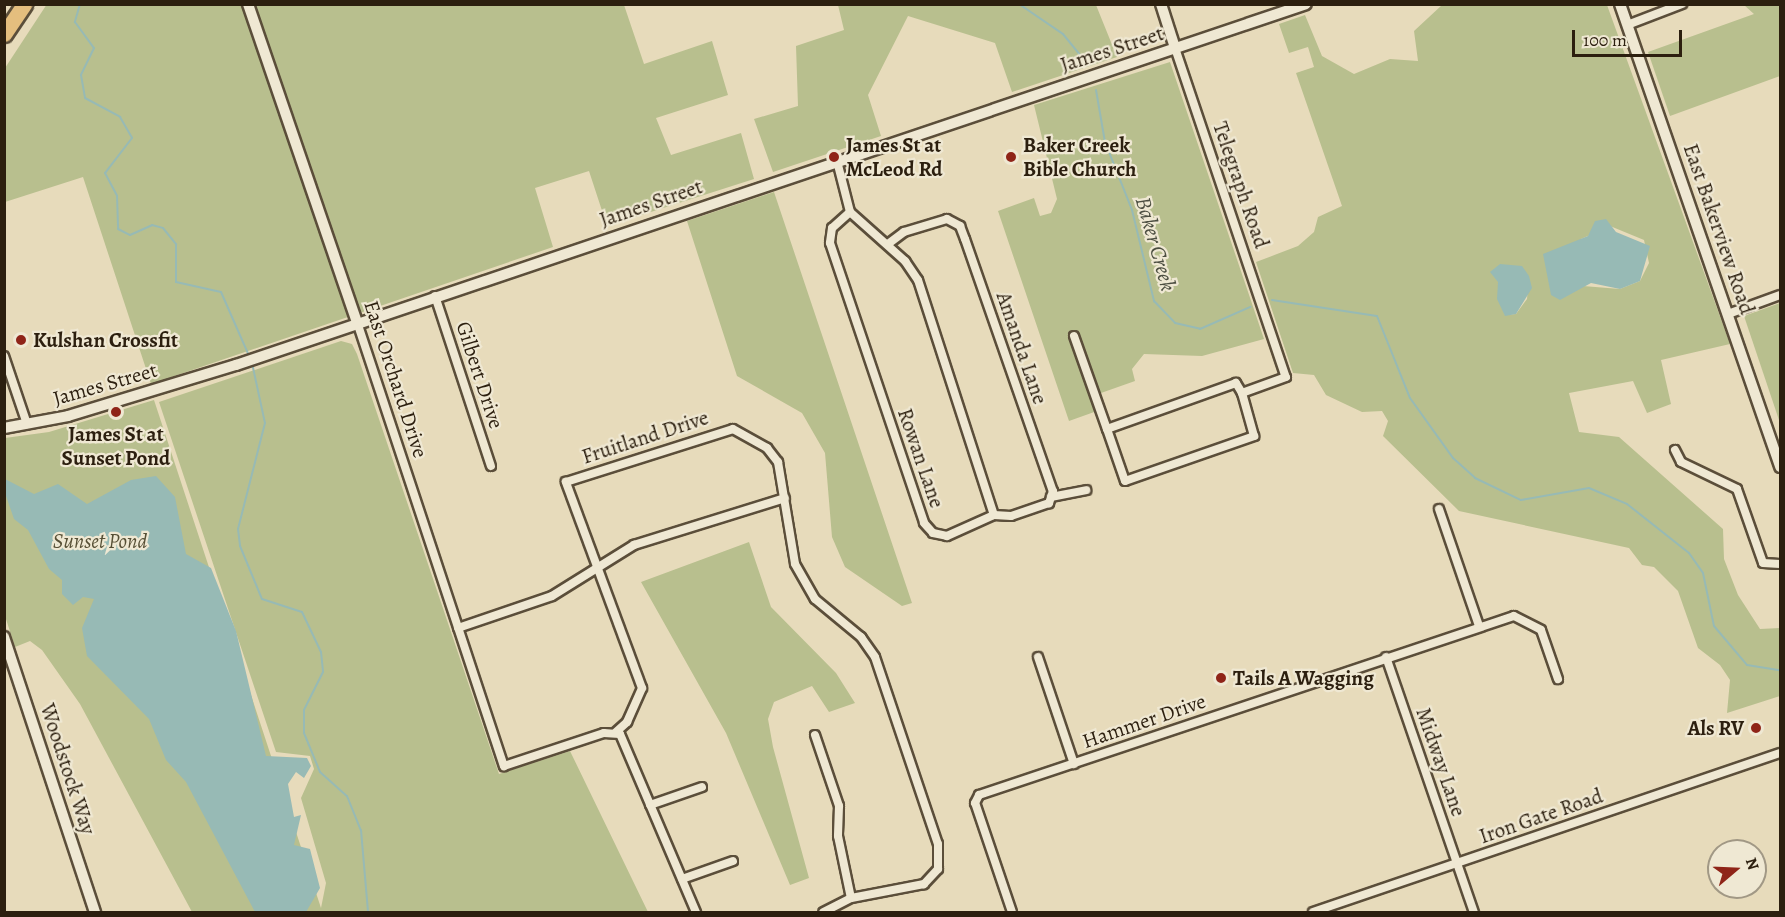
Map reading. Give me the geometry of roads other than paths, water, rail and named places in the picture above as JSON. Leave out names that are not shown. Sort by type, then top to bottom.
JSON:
[{"type":"highway","points":[[4,34],[24,4]]},
{"type":"main road","name":"East Orchard Drive","points":[[248,4],[357,322]]},
{"type":"main road","name":"Telegraph Road","points":[[1161,4],[1175,48]]},
{"type":"main road","name":"James Street","points":[[4,428],[27,424],[236,365],[357,322],[1306,4]]},
{"type":"main road","name":"East Bakerview Road","points":[[1620,4],[1780,468]]},
{"type":"main road","name":"Woodstock Way","points":[[4,637],[95,912]]},
{"type":"street","points":[[1627,25],[1682,4]]},
{"type":"street","name":"Telegraph Road","points":[[1175,48],[1286,377],[1242,393]]},
{"type":"street","points":[[837,161],[850,212],[888,244],[918,280],[994,515],[1011,516],[1049,503],[1051,497],[1086,490]]},
{"type":"street","name":"Rowan Lane","points":[[850,212],[832,228],[830,243],[924,523],[933,533],[947,536],[994,515]]},
{"type":"street","name":"Amanda Lane","points":[[888,244],[904,232],[947,219],[960,226],[1051,497]]},
{"type":"street","name":"Gilbert Drive","points":[[435,296],[491,465]]},
{"type":"street","points":[[1728,314],[1780,296]]},
{"type":"street","name":"East Orchard Drive","points":[[357,322],[504,766],[616,732]]},
{"type":"street","points":[[1074,336],[1125,481],[1254,436],[1242,393],[1236,383],[1107,429]]},
{"type":"street","points":[[4,356],[27,424]]},
{"type":"street","name":"Fruitland Drive","points":[[616,732],[627,722],[642,688],[617,613],[595,568],[566,482],[733,429],[767,448],[784,478],[786,535],[810,591],[875,657],[938,844],[938,869],[924,884],[851,898],[824,912]]},
{"type":"street","points":[[1675,450],[1681,462],[1737,489],[1763,563],[1780,564]]},
{"type":"street","points":[[458,628],[552,596],[634,545],[785,498]]},
{"type":"street","points":[[1439,509],[1479,626]]},
{"type":"street","name":"Hammer Drive","points":[[1012,912],[975,803],[979,795],[1514,616],[1530,620],[1541,630],[1558,679]]},
{"type":"street","points":[[1038,657],[1074,764]]},
{"type":"street","name":"Midway Lane","points":[[1386,657],[1474,912]]},
{"type":"street","points":[[616,732],[651,806],[696,912]]},
{"type":"street","points":[[814,735],[839,806],[838,836],[851,898]]},
{"type":"street","name":"Iron Gate Road","points":[[1313,912],[1780,753]]},
{"type":"street","points":[[651,806],[702,787]]},
{"type":"street","points":[[682,879],[733,861]]},
{"type":"water","points":[[1606,219],[1616,232],[1650,246],[1640,281],[1620,289],[1591,283],[1560,300],[1551,295],[1543,254],[1588,236],[1595,221]]},
{"type":"water","points":[[1500,264],[1522,266],[1529,276],[1532,288],[1516,314],[1505,316],[1497,299],[1498,282],[1490,272]]},
{"type":"water","name":"Sunset Pond","points":[[156,476],[175,497],[186,554],[211,568],[236,631],[266,756],[307,758],[311,766],[304,778],[296,772],[288,784],[294,817],[301,815],[294,845],[310,849],[320,888],[306,912],[255,912],[186,782],[166,760],[149,719],[87,656],[82,628],[94,599],[83,597],[73,605],[62,594],[62,580],[49,569],[28,530],[14,519],[5,493],[5,479],[34,494],[58,484],[87,504],[131,480]]},
{"type":"waterway","points":[[80,4],[75,22],[94,48],[81,75],[85,98],[120,117],[132,138],[105,173],[117,196],[118,229],[130,235],[152,225],[163,228],[176,244],[176,282],[221,292],[250,358]]},
{"type":"waterway","name":"Baker Creek","points":[[1019,4],[1063,34],[1086,62]]},
{"type":"waterway","name":"Baker Creek","points":[[1096,90],[1105,142],[1132,210],[1154,301],[1175,323],[1200,329],[1250,307]]},
{"type":"waterway","name":"Baker Creek","points":[[1272,300],[1377,316],[1410,398],[1453,458],[1475,478],[1521,500],[1589,488],[1627,504],[1689,553],[1703,573],[1714,626],[1747,665],[1780,670]]},
{"type":"waterway","points":[[252,363],[265,423],[238,529],[240,546],[262,599],[302,612],[321,652],[323,672],[304,710],[304,733],[320,772],[347,796],[361,830],[368,912]]},
{"type":"place","name":"James St at McLeod Rd","points":[[834,157]]},
{"type":"place","name":"Baker Creek Bible Church","points":[[1011,157]]},
{"type":"place","name":"Kulshan Crossfit","points":[[21,340]]},
{"type":"place","name":"James St at Sunset Pond","points":[[116,412]]},
{"type":"place","name":"Tails A Wagging","points":[[1221,678]]},
{"type":"place","name":"Als RV","points":[[1756,728]]}]
